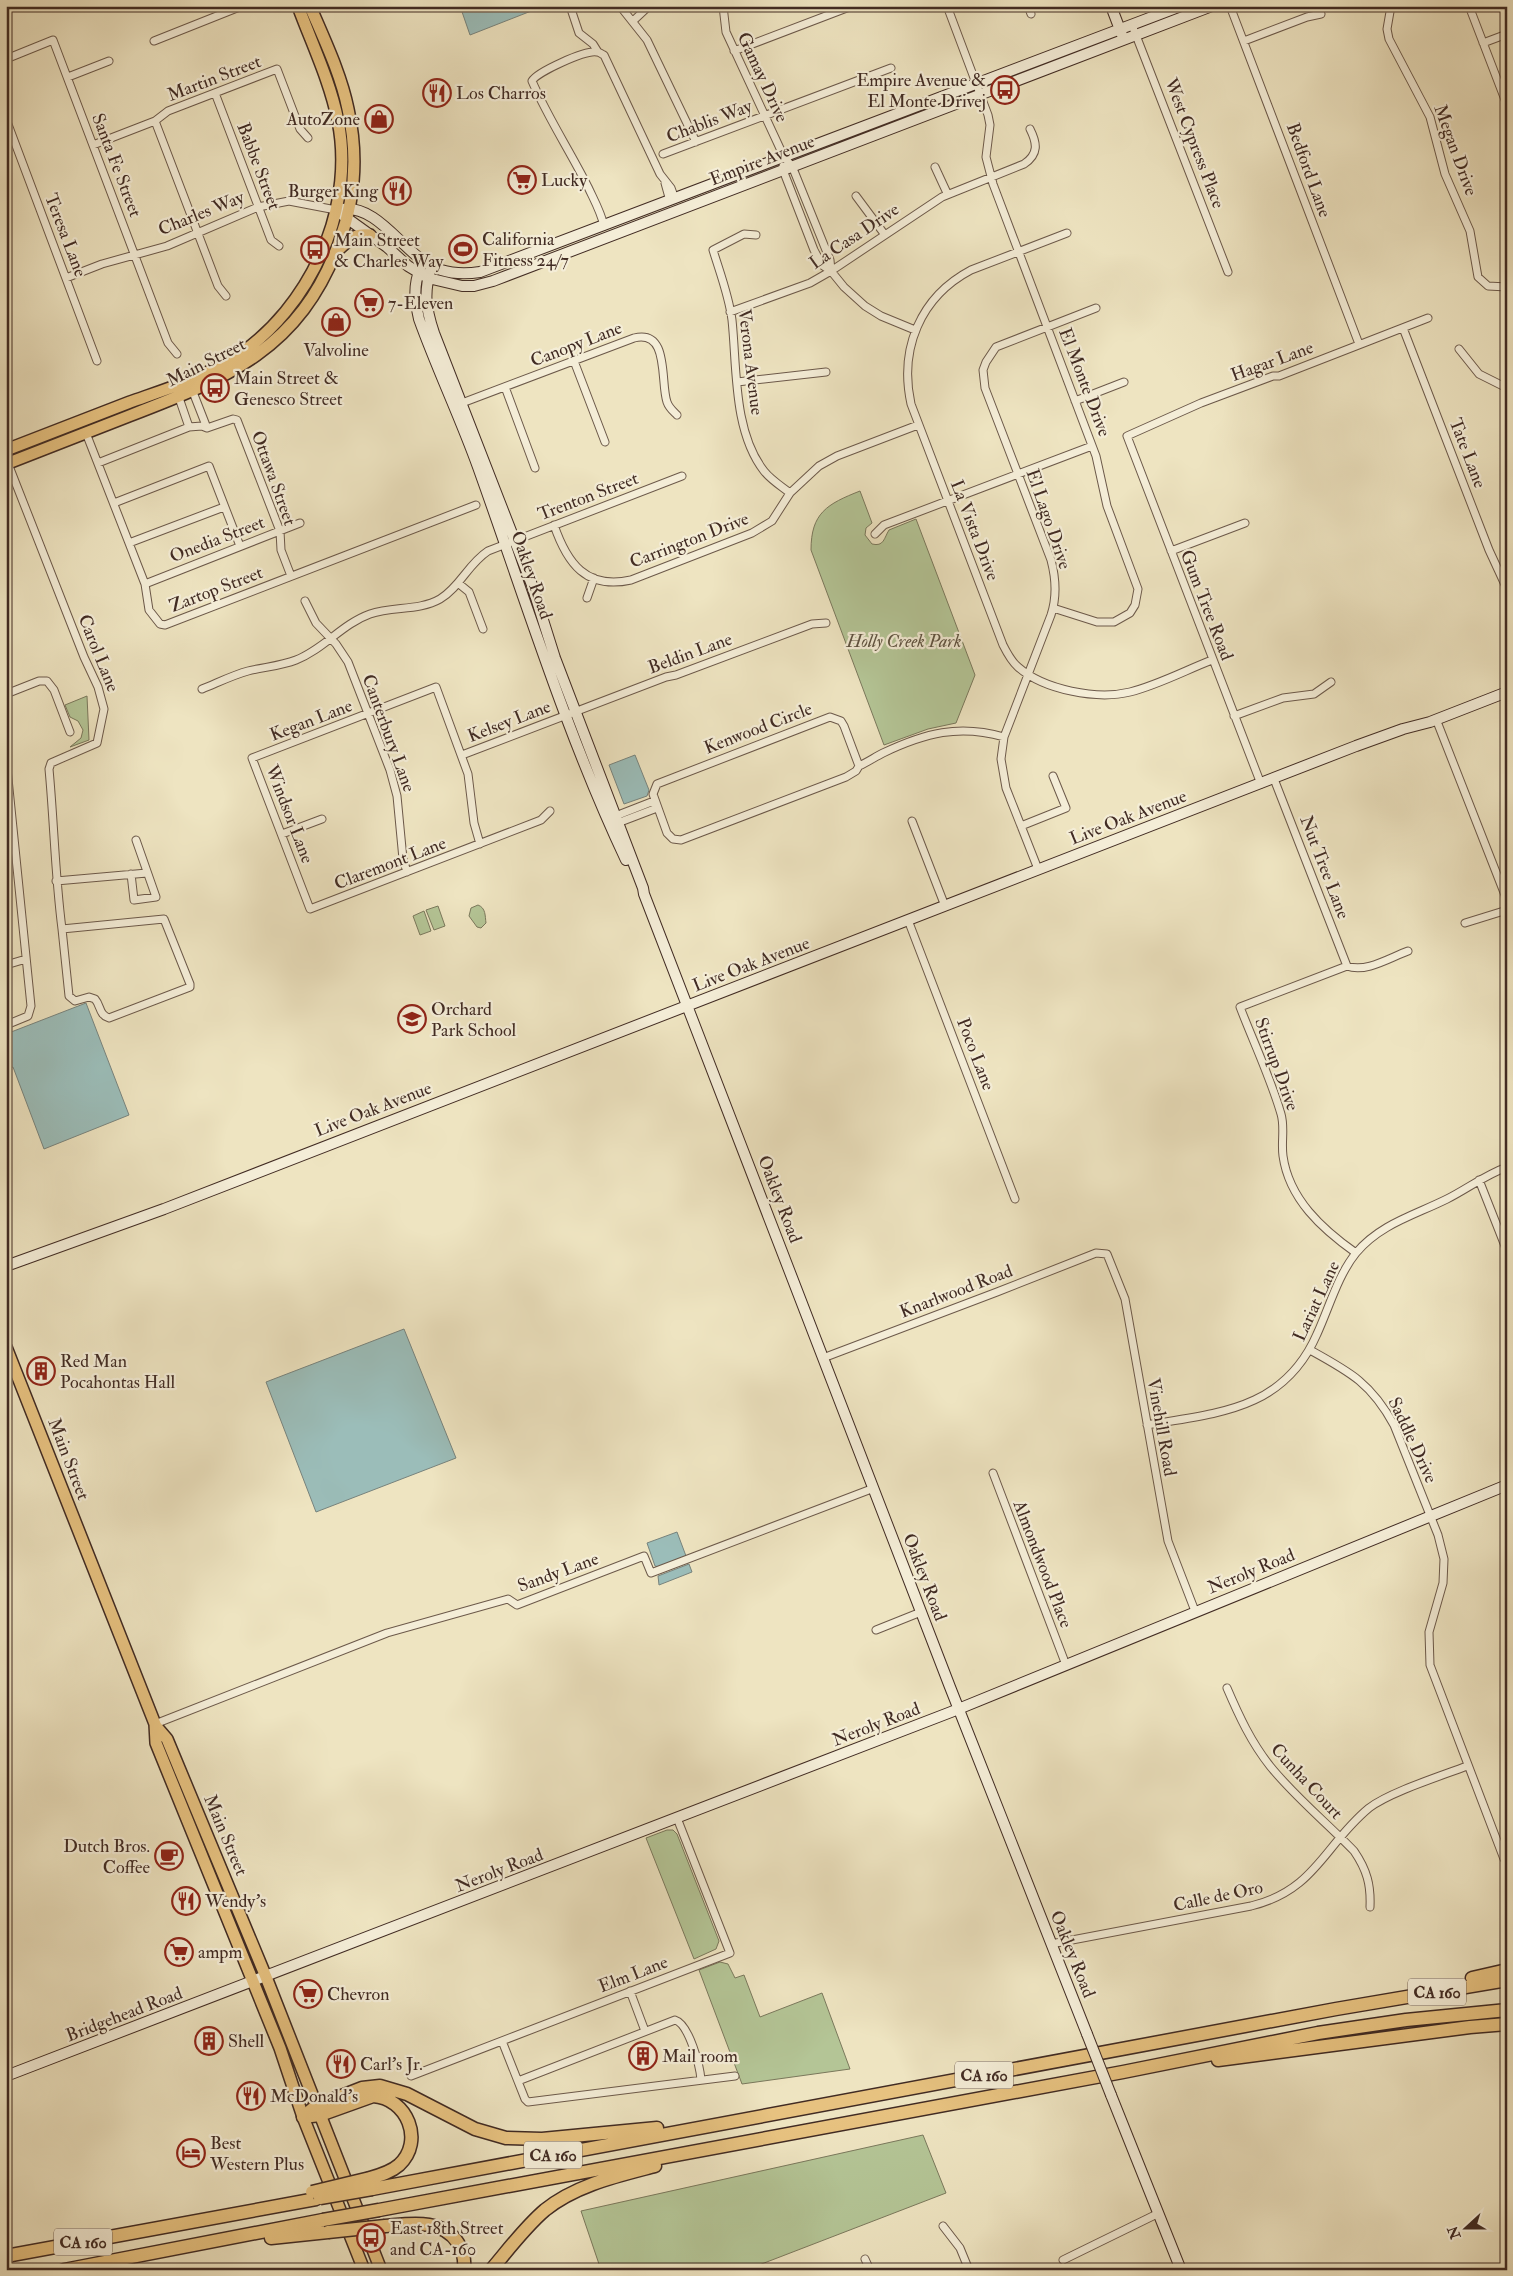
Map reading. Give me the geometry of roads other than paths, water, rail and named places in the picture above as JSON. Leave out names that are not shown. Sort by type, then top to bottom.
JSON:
[{"type":"highway","points":[[1368,2004],[1507,1970]]},
{"type":"highway","name":"CA 160","points":[[6,2256],[159,2228],[371,2183],[733,2122],[1507,1980]]},
{"type":"highway","points":[[1123,2072],[1205,2054],[1361,2027],[1507,2010]]},
{"type":"highway","name":"CA 160","points":[[64,2270],[326,2226],[380,2210],[1123,2072],[1470,2027],[1507,2024]]},
{"type":"highway","points":[[304,2117],[362,2088],[380,2086],[390,2087],[407,2094],[475,2129],[496,2136],[518,2139],[733,2122]]},
{"type":"highway","points":[[318,2111],[373,2096],[390,2100],[404,2112],[408,2120],[411,2136],[408,2153],[398,2166],[371,2183]]},
{"type":"highway","points":[[491,2270],[539,2216],[555,2203],[578,2190],[698,2155],[787,2140],[820,2128]]},
{"type":"highway","points":[[326,2226],[427,2225],[444,2229],[452,2235],[462,2248],[464,2270]]},
{"type":"main road","name":"Main Street","points":[[6,450],[183,382],[221,365],[239,354],[274,324],[295,300],[322,254],[336,210],[341,174],[341,144],[338,120],[330,90],[298,6]]},
{"type":"main road","name":"Main Street","points":[[7,462],[178,398],[235,371],[276,340],[308,304],[324,278],[336,252],[348,214],[354,160],[348,108],[340,82],[310,6]]},
{"type":"main road","points":[[336,252],[351,237],[359,234],[370,235]]},
{"type":"main road","name":"Main Street","points":[[6,1347],[155,1724],[167,1739],[266,1977],[381,2270]]},
{"type":"main road","name":"Main Street","points":[[155,1724],[156,1743],[254,1982],[364,2270]]},
{"type":"street","points":[[154,41],[242,6]]},
{"type":"street","points":[[570,6],[579,33],[593,44],[608,62],[665,183],[671,188],[673,207],[652,215],[641,224]]},
{"type":"street","points":[[620,6],[647,40],[696,142]]},
{"type":"street","points":[[633,21],[649,6]]},
{"type":"street","name":"Gamay Drive","points":[[723,6],[726,32],[784,158]]},
{"type":"street","points":[[734,51],[852,6]]},
{"type":"street","name":"El Monte Drive","points":[[947,6],[981,95],[990,125],[986,157],[991,177],[1098,462],[1107,506],[1136,582],[1138,596],[1130,613],[1114,622],[1097,622],[1054,608]]},
{"type":"street","points":[[1111,6],[1124,40]]},
{"type":"street","name":"Empire Avenue","points":[[336,210],[375,220],[392,232],[407,249],[427,264],[458,273],[480,272],[1181,6]]},
{"type":"street","name":"Empire Avenue","points":[[348,214],[370,235],[423,276],[450,285],[474,286],[493,281],[1212,6]]},
{"type":"street","name":"Bedford Lane","points":[[1230,6],[1359,344]]},
{"type":"street","name":"Megan Drive","points":[[1392,6],[1387,29],[1389,39],[1430,116],[1445,174],[1470,231],[1478,277],[1488,286],[1507,287]]},
{"type":"street","points":[[1469,6],[1507,105]]},
{"type":"street","points":[[1244,40],[1320,14]]},
{"type":"street","name":"West Cypress Place","points":[[1132,25],[1228,272]]},
{"type":"street","points":[[1483,43],[1507,34]]},
{"type":"street","name":"Santa Fe Street","points":[[6,58],[53,40],[168,342],[177,354]]},
{"type":"street","points":[[598,52],[592,52],[553,67],[536,75],[532,81],[578,168],[604,226]]},
{"type":"street","points":[[68,77],[109,61]]},
{"type":"street","name":"Chablis Way","points":[[663,154],[891,68]]},
{"type":"street","name":"Martin Street","points":[[93,144],[155,120],[168,111],[277,69],[300,129],[308,138]]},
{"type":"street","name":"Babbe Street","points":[[216,92],[271,240],[279,246]]},
{"type":"street","name":"Teresa Lane","points":[[6,119],[97,361]]},
{"type":"street","points":[[155,120],[218,286],[226,296]]},
{"type":"street","name":"La Casa Drive","points":[[730,312],[810,283],[831,271],[947,193],[1030,160],[1036,149],[1036,141],[1030,129]]},
{"type":"street","points":[[784,158],[830,260],[831,271]]},
{"type":"street","points":[[936,167],[947,193]]},
{"type":"street","points":[[788,168],[814,250],[822,265],[831,271],[844,287],[866,306],[881,316],[915,330]]},
{"type":"street","points":[[856,196],[885,235]]},
{"type":"street","name":"Charles Way","points":[[66,278],[167,246],[258,207],[289,201],[336,210]]},
{"type":"street","name":"La Vista Drive","points":[[1068,233],[958,277],[936,296],[926,308],[915,330],[908,351],[907,378],[911,404],[918,425],[1003,645],[1017,666],[1050,684],[1076,692],[1103,696],[1131,692],[1212,660]]},
{"type":"street","name":"Verona Avenue","points":[[756,234],[744,234],[713,250],[730,312],[742,418],[756,460],[772,480],[790,493]]},
{"type":"street","name":"Oakley Road","points":[[427,264],[415,298],[419,319],[477,465],[538,641],[571,714],[644,894],[921,1612],[1157,2214],[1181,2270]]},
{"type":"street","name":"Oakley Road","points":[[423,276],[428,317],[532,585],[571,714]]},
{"type":"street","name":"El Lago Drive","points":[[1038,869],[1002,774],[1001,759],[1004,737],[1054,608],[1055,586],[1051,560],[985,388],[983,370],[996,347],[1096,308]]},
{"type":"street","name":"Hagar Lane","points":[[1127,436],[1201,403],[1273,376],[1279,376],[1428,318]]},
{"type":"street","name":"Tate Lane","points":[[1403,328],[1489,550],[1507,588]]},
{"type":"street","name":"Canopy Lane","points":[[462,404],[634,338],[649,338],[660,350],[667,401],[677,415]]},
{"type":"street","points":[[1459,349],[1479,374],[1507,388]]},
{"type":"street","points":[[574,361],[605,442]]},
{"type":"street","points":[[737,382],[826,372]]},
{"type":"street","points":[[189,427],[178,398],[183,382],[193,391],[207,428]]},
{"type":"street","points":[[1075,401],[1124,382]]},
{"type":"street","points":[[505,387],[535,468]]},
{"type":"street","name":"Ottawa Street","points":[[207,428],[233,419],[237,420],[280,531],[281,550],[291,576]]},
{"type":"street","name":"Carrington Drive","points":[[554,525],[564,553],[572,563],[594,578],[609,582],[631,580],[752,533],[772,521],[790,493],[809,473],[827,461],[918,425]]},
{"type":"street","points":[[98,463],[189,427],[207,428]]},
{"type":"street","name":"Zartop Street","points":[[86,433],[145,584],[149,610],[160,624],[165,624],[476,504]]},
{"type":"street","name":"Gum Tree Road","points":[[1127,436],[1260,784]]},
{"type":"street","points":[[875,534],[884,525],[1092,446]]},
{"type":"street","name":"Carol Lane","points":[[7,462],[84,658],[98,687],[104,710],[96,743],[51,763],[49,769],[56,847],[56,881],[69,996],[75,1001],[89,997],[95,999],[102,1014],[109,1018],[190,986],[177,948],[164,919],[62,928]]},
{"type":"street","points":[[114,503],[209,466],[240,546]]},
{"type":"street","name":"Trenton Street","points":[[202,689],[246,672],[297,660],[345,627],[369,614],[434,602],[451,591],[482,555],[504,544],[682,476]]},
{"type":"street","points":[[129,543],[224,506]]},
{"type":"street","name":"Onedia Street","points":[[145,584],[300,523]]},
{"type":"street","points":[[1171,551],[1244,523]]},
{"type":"street","points":[[586,598],[594,578]]},
{"type":"street","points":[[458,583],[469,592],[484,629]]},
{"type":"street","name":"Canterbury Lane","points":[[305,601],[316,622],[348,662],[390,770],[397,796],[403,859],[407,872]]},
{"type":"street","name":"Beldin Lane","points":[[571,714],[812,624],[826,623]]},
{"type":"street","points":[[6,694],[39,681],[47,681],[54,690],[70,732]]},
{"type":"street","points":[[1234,716],[1283,698],[1314,694],[1331,682]]},
{"type":"street","name":"Kegan Lane","points":[[252,758],[436,687],[462,756]]},
{"type":"street","name":"Live Oak Avenue","points":[[6,1266],[164,1209],[1038,869],[1395,732],[1436,720],[1507,692]]},
{"type":"street","name":"Kelsey Lane","points":[[462,756],[571,714]]},
{"type":"street","name":"Kenwood Circle","points":[[656,804],[654,788],[663,781],[830,717],[841,721],[859,766]]},
{"type":"street","points":[[1436,720],[1505,895],[1507,906]]},
{"type":"street","points":[[613,821],[656,804],[670,837],[681,840],[846,777],[856,771],[859,766],[886,751],[934,733],[968,730],[1004,737]]},
{"type":"street","points":[[462,756],[469,780],[474,823],[480,844]]},
{"type":"street","name":"Windsor Lane","points":[[252,758],[310,910]]},
{"type":"street","points":[[6,759],[30,1013],[24,1018],[6,1025]]},
{"type":"street","points":[[1021,826],[1066,808],[1054,776]]},
{"type":"street","name":"Nut Tree Lane","points":[[1274,779],[1346,966]]},
{"type":"street","name":"Claremont Lane","points":[[310,910],[542,820],[550,812]]},
{"type":"street","points":[[282,834],[322,819]]},
{"type":"street","points":[[912,821],[946,906]]},
{"type":"street","points":[[131,874],[134,900],[156,897],[136,840]]},
{"type":"street","points":[[56,881],[147,872]]},
{"type":"street","points":[[1465,923],[1507,910]]},
{"type":"street","name":"Poco Lane","points":[[908,920],[1015,1199]]},
{"type":"street","name":"Stirrup Drive","points":[[1356,1253],[1322,1227],[1305,1208],[1293,1188],[1283,1155],[1281,1114],[1240,1007],[1346,966],[1355,969],[1364,968],[1408,951]]},
{"type":"street","points":[[6,964],[26,959]]},
{"type":"street","name":"Lariat Lane","points":[[1147,1425],[1227,1412],[1257,1400],[1276,1388],[1292,1374],[1310,1350],[1338,1286],[1356,1253],[1390,1225],[1449,1198],[1507,1166]]},
{"type":"street","points":[[1479,1180],[1507,1251]]},
{"type":"street","name":"Knarlwood Road","points":[[823,1358],[1100,1252]]},
{"type":"street","name":"Vinehill Road","points":[[1100,1252],[1104,1252],[1110,1257],[1125,1299],[1168,1541],[1195,1611]]},
{"type":"street","name":"Saddle Drive","points":[[1310,1350],[1354,1376],[1367,1386],[1384,1408],[1440,1539],[1444,1572],[1443,1583],[1429,1632],[1430,1665],[1504,1859],[1507,1858]]},
{"type":"street","name":"Almondwood Place","points":[[992,1473],[1066,1665]]},
{"type":"street","name":"Neroly Road","points":[[254,1982],[959,1709],[1507,1485]]},
{"type":"street","name":"Sandy Lane","points":[[155,1724],[387,1633],[508,1599],[517,1605],[644,1556],[651,1574],[874,1488]]},
{"type":"street","points":[[876,1630],[921,1612]]},
{"type":"street","name":"Cunha Court","points":[[1227,1688],[1246,1730],[1270,1766],[1292,1791],[1354,1851],[1367,1873],[1371,1893],[1370,1907]]},
{"type":"street","name":"Calle de Oro","points":[[1052,1944],[1251,1906],[1272,1900],[1288,1892],[1304,1880],[1362,1815],[1377,1803],[1467,1766]]},
{"type":"street","name":"Elm Lane","points":[[411,2076],[730,1952],[677,1818]]},
{"type":"street","name":"Bridgehead Road","points":[[6,2076],[254,1982]]},
{"type":"street","points":[[630,1991],[645,2031]]},
{"type":"street","points":[[518,2081],[675,2020],[684,2026],[700,2068],[701,2080]]},
{"type":"street","points":[[502,2041],[524,2099],[532,2103],[735,2076]]},
{"type":"street","points":[[1063,2260],[1157,2214]]},
{"type":"street","points":[[943,2226],[960,2248],[969,2270]]},
{"type":"street","points":[[866,2259],[870,2270]]},
{"type":"water","points":[[460,6],[544,6],[470,35]]},
{"type":"water","points":[[635,755],[649,790],[647,796],[624,804],[609,765]]},
{"type":"water","points":[[86,1003],[129,1115],[44,1149],[13,1067],[6,1069],[6,1034]]},
{"type":"water","points":[[404,1329],[456,1458],[316,1512],[266,1382]]},
{"type":"water","points":[[677,1532],[686,1556],[659,1567],[655,1566],[647,1543]]},
{"type":"water","points":[[689,1564],[692,1572],[659,1585],[658,1576]]},
{"type":"place","name":"Empire Avenue & El Monte Drivej","points":[[1005,90]]},
{"type":"place","name":"Los Charros","points":[[437,93]]},
{"type":"place","name":"AutoZone","points":[[379,119]]},
{"type":"place","name":"Lucky","points":[[522,180]]},
{"type":"place","name":"Burger King","points":[[397,191]]},
{"type":"place","name":"California Fitness 24/7","points":[[463,249]]},
{"type":"place","name":"Main Street & Charles Way","points":[[315,250]]},
{"type":"place","name":"7-Eleven","points":[[369,303]]},
{"type":"place","name":"Valvoline","points":[[336,322]]},
{"type":"place","name":"Main Street & Genesco Street","points":[[215,388]]},
{"type":"place","name":"Orchard Park School","points":[[412,1019]]},
{"type":"place","name":"Red Man Pocahontas Hall","points":[[41,1371]]},
{"type":"place","name":"Dutch Bros. Coffee","points":[[169,1856]]},
{"type":"place","name":"Wendy's","points":[[186,1901]]},
{"type":"place","name":"ampm","points":[[179,1952]]},
{"type":"place","name":"Chevron","points":[[308,1994]]},
{"type":"place","name":"Shell","points":[[209,2041]]},
{"type":"place","name":"Mail room","points":[[643,2056]]},
{"type":"place","name":"Carl's Jr.","points":[[341,2064]]},
{"type":"place","name":"McDonald's","points":[[251,2096]]},
{"type":"place","name":"Best Western Plus","points":[[191,2153]]},
{"type":"place","name":"East 18th Street and CA-160","points":[[371,2238]]},
{"type":"park label","name":"Holly Creek Park","points":[[904,641]]}]
